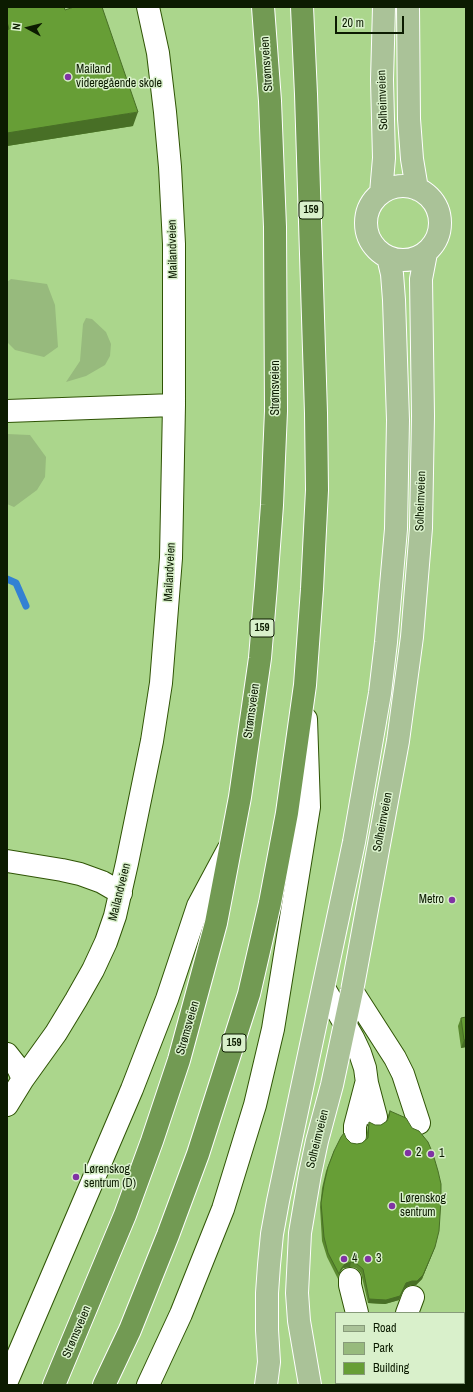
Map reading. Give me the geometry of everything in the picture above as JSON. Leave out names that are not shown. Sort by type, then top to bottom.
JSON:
[{"type":"highway","name":"Strømsveien","points":[[54,1385],[122,1222],[155,1134],[201,981],[216,923],[240,797],[260,658],[272,512],[276,411],[275,227],[270,101],[264,7]]},
{"type":"highway","name":"159","points":[[104,1385],[130,1330],[168,1235],[198,1154],[249,994],[270,903],[287,813],[305,685],[317,490],[310,203],[302,7]]},
{"type":"main road","name":"Solheimveien","points":[[381,193],[384,158],[382,80],[384,7]]},
{"type":"main road","name":"Solheimveien","points":[[408,7],[408,119],[417,189]]},
{"type":"main road","points":[[410,186],[417,189],[430,197],[438,212],[440,230],[437,238],[426,253],[417,258],[397,260],[388,257],[373,245],[368,236],[366,217],[369,208],[381,193],[395,187],[410,186]]},
{"type":"main road","name":"Solheimveien","points":[[310,1385],[299,1321],[297,1286],[300,1233],[317,1142],[332,1085],[352,991],[398,741],[415,607],[421,528],[421,278],[426,253]]},
{"type":"main road","name":"Solheimveien","points":[[266,1385],[269,1362],[267,1293],[272,1234],[354,842],[380,693],[396,529],[398,420],[394,300],[392,274],[388,257]]},
{"type":"street","name":"Mailandveien","points":[[7,1105],[23,1079],[56,1033],[93,970],[106,942],[121,893],[147,763],[161,683],[171,558],[174,405],[174,244],[171,181],[165,112],[158,53],[148,7]]},
{"type":"street","points":[[7,411],[174,405]]},
{"type":"street","points":[[148,1385],[181,1314],[223,1209],[255,1105],[273,1029],[309,807],[305,685]]},
{"type":"street","points":[[7,1381],[132,1089],[167,1000],[198,906],[231,844]]},
{"type":"street","points":[[7,861],[80,874],[102,882],[121,893]]},
{"type":"street","points":[[324,988],[360,1053],[365,1068],[367,1083],[376,1118]]},
{"type":"street","points":[[352,991],[395,1058],[403,1074],[407,1089],[410,1119]]},
{"type":"street","points":[[7,1054],[18,1068],[23,1079]]},
{"type":"street","points":[[355,1136],[355,1126],[367,1083]]},
{"type":"street","points":[[350,1279],[350,1285],[364,1308]]},
{"type":"green space","points":[[11,279],[47,284],[55,305],[58,347],[44,357],[15,350],[7,342],[7,282]]},
{"type":"green space","points":[[86,318],[92,319],[106,332],[111,344],[110,356],[105,365],[86,376],[66,382],[80,361],[83,324]]},
{"type":"green space","points":[[7,434],[30,435],[46,457],[45,477],[37,490],[14,507],[7,504]]},
{"type":"building","name":"Mailand videregående skole","points":[[7,7],[64,7],[65,10],[74,7],[102,7],[138,112],[7,133],[7,30],[9,29],[7,22]]},
{"type":"building","points":[[466,1017],[466,1040],[464,1040],[461,1018]]},
{"type":"building","points":[[390,1111],[406,1118],[412,1128],[419,1131],[428,1142],[433,1154],[441,1184],[439,1231],[435,1247],[423,1275],[417,1281],[406,1283],[400,1296],[386,1300],[369,1299],[363,1269],[357,1264],[351,1262],[345,1264],[339,1274],[328,1253],[324,1237],[321,1203],[328,1167],[334,1151],[344,1133],[346,1138],[351,1143],[362,1143],[368,1138],[369,1122],[375,1125],[381,1125],[387,1121]]},
{"type":"waterway","points":[[7,579],[16,583],[26,606]]},
{"type":"place","name":"Mailand videregående skole","points":[[68,77]]},
{"type":"place","name":"Metro","points":[[452,900]]},
{"type":"place","name":"2","points":[[408,1153]]},
{"type":"place","name":"1","points":[[431,1154]]},
{"type":"place","name":"Lørenskog sentrum (D)","points":[[76,1177]]},
{"type":"place","name":"Lørenskog sentrum","points":[[392,1206]]},
{"type":"place","name":"4","points":[[344,1259]]},
{"type":"place","name":"3","points":[[368,1259]]}]
